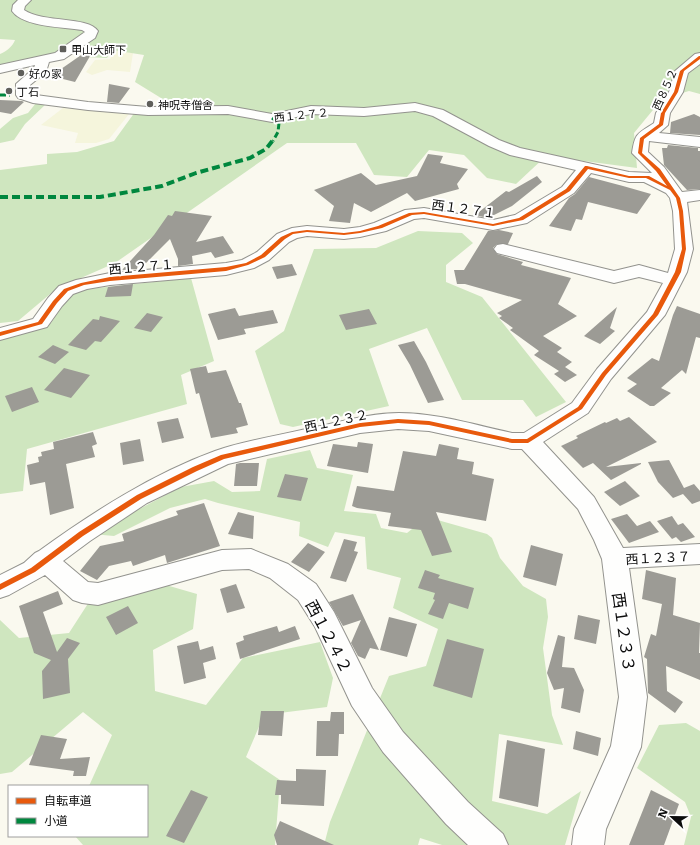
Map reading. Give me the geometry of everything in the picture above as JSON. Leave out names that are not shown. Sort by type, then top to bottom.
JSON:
[{"type":"street","points":[[0,69],[42,61],[59,56],[90,35],[92,30],[86,27],[34,18],[22,14],[18,10],[20,5],[25,0]]},
{"type":"street","name":"西８５２","points":[[645,136],[661,125],[663,113],[676,92],[682,70],[700,57]]},
{"type":"street","name":"西１２７２","points":[[42,61],[41,69],[24,84],[23,95],[33,99],[88,106],[148,111],[228,110],[272,118],[311,110],[364,112],[415,107],[438,113],[494,143],[516,152],[587,167]]},
{"type":"street","points":[[661,125],[689,130],[694,128]]},
{"type":"street","points":[[528,441],[580,408],[604,374],[656,315],[678,272],[692,252],[681,211],[674,194],[658,170],[640,153],[642,138],[645,136],[700,142]]},
{"type":"street","points":[[587,167],[629,177],[647,178],[674,194],[700,195]]},
{"type":"street","name":"西１２７１","points":[[0,334],[40,323],[55,302],[66,290],[83,284],[110,279],[226,269],[248,264],[263,256],[282,238],[292,233],[307,232],[344,234],[360,232],[380,227],[411,214],[424,213],[493,225],[520,219],[568,190],[587,167]]},
{"type":"street","points":[[503,249],[614,277],[639,271],[674,280]]},
{"type":"street","name":"西１２３２","points":[[0,587],[33,570],[44,560],[139,497],[195,469],[224,457],[360,425],[398,421],[429,423],[512,441],[528,441]]},
{"type":"street","name":"西１２３３","points":[[528,441],[586,503],[606,538],[615,559],[633,697],[626,747],[590,829],[588,845]]},
{"type":"street","name":"西１２３７","points":[[615,559],[700,554]]},
{"type":"street","name":"西１２４２","points":[[44,560],[82,592],[98,594],[222,560],[251,559],[279,570],[307,592],[325,620],[362,697],[393,742],[457,813],[492,845]]},
{"type":"green space","points":[[0,0],[700,0],[700,94],[689,91],[662,99],[634,133],[637,168],[546,156],[516,184],[487,178],[464,155],[429,150],[407,177],[374,175],[356,143],[287,143],[115,263],[56,289],[18,321],[0,323],[0,170],[47,164],[47,154],[77,152],[114,141],[135,112],[156,114],[161,98],[135,82],[144,55],[112,50],[107,58],[84,57],[89,49],[68,43],[54,55],[0,67],[0,54],[5,52],[15,40],[0,39]]},
{"type":"green space","points":[[115,50],[133,53],[130,72],[107,70],[92,75],[86,72],[95,60],[110,59]]},
{"type":"green space","points":[[36,103],[46,104],[25,124],[14,140],[0,143],[0,129],[13,118],[28,113]]},
{"type":"green space","points":[[63,108],[129,114],[109,139],[96,143],[75,143],[78,133],[41,125]]},
{"type":"green space","points":[[418,231],[462,233],[473,243],[446,265],[446,282],[482,297],[566,402],[536,417],[523,400],[462,400],[427,328],[369,349],[389,406],[293,427],[280,424],[255,351],[284,331],[314,249],[376,248]]},
{"type":"green space","points":[[191,278],[214,361],[181,375],[187,404],[27,449],[23,491],[0,494],[0,337],[51,323],[70,295],[88,289]]},
{"type":"green space","points":[[310,450],[317,468],[353,475],[344,511],[376,514],[381,528],[407,533],[427,517],[487,534],[492,538],[500,558],[523,586],[546,599],[548,617],[543,648],[552,715],[563,745],[499,734],[492,801],[547,814],[581,791],[565,845],[442,845],[420,838],[418,845],[324,845],[330,822],[389,676],[426,666],[438,629],[393,608],[401,578],[367,569],[365,537],[335,532],[328,547],[299,536],[300,522],[205,499],[170,508],[114,536],[92,534],[181,487],[214,481],[232,492],[260,491],[267,459]]},
{"type":"green space","points":[[159,583],[197,594],[193,629],[153,650],[155,691],[206,705],[243,658],[320,642],[333,678],[327,707],[264,715],[246,757],[280,780],[275,845],[83,845],[76,837],[148,837],[148,785],[89,785],[112,735],[83,712],[12,772],[0,774],[0,620],[19,638],[69,633],[89,602]]},
{"type":"green space","points":[[686,723],[700,731],[700,845],[684,845],[691,817],[685,802],[637,768],[659,725]]},
{"type":"building","points":[[97,44],[75,82],[51,76]]},
{"type":"building","points":[[109,84],[130,88],[119,103],[107,102]]},
{"type":"building","points":[[0,100],[24,102],[11,114],[0,112]]},
{"type":"building","points":[[694,114],[700,117],[700,135],[670,133],[671,122]]},
{"type":"building","points":[[668,145],[698,148],[698,151],[700,151],[700,189],[687,190],[664,165],[662,148],[667,148]]},
{"type":"building","points":[[428,154],[443,156],[440,163],[468,169],[457,184],[459,189],[415,201],[407,193],[371,212],[354,203],[350,223],[329,221],[334,206],[314,190],[361,173],[376,185],[417,176]]},
{"type":"building","points":[[537,176],[542,182],[512,206],[488,218],[475,215],[506,191],[509,192]]},
{"type":"building","points":[[589,177],[651,194],[637,214],[588,202],[582,220],[576,219],[571,231],[549,226],[569,198],[575,194]]},
{"type":"building","points":[[175,211],[212,216],[196,242],[223,236],[234,253],[215,258],[211,252],[192,256],[193,264],[178,266],[178,259],[170,239],[146,263],[139,261],[137,269],[122,270],[154,235],[168,215],[172,216]]},
{"type":"building","points":[[499,230],[513,233],[508,244],[497,244],[493,248],[497,254],[523,262],[521,265],[571,278],[558,304],[577,316],[543,336],[562,348],[557,352],[572,362],[565,367],[577,375],[565,382],[554,374],[559,371],[534,355],[539,351],[510,330],[513,328],[499,318],[502,316],[497,313],[522,300],[465,284],[457,284],[454,270],[464,270],[488,231]]},
{"type":"building","points":[[292,264],[297,275],[277,279],[272,267]]},
{"type":"building","points":[[133,284],[131,296],[105,297],[108,287]]},
{"type":"building","points":[[677,306],[700,314],[700,338],[696,337],[686,374],[682,370],[661,388],[671,393],[654,406],[650,406],[627,391],[637,384],[627,378],[652,358],[659,361]]},
{"type":"building","points":[[617,307],[610,328],[615,331],[600,344],[584,336]]},
{"type":"building","points":[[235,308],[239,316],[273,310],[278,323],[244,329],[246,334],[218,340],[208,314]]},
{"type":"building","points":[[369,309],[377,324],[346,330],[339,315]]},
{"type":"building","points":[[147,313],[163,317],[151,332],[134,328]]},
{"type":"building","points":[[100,316],[120,321],[101,342],[95,341],[86,350],[68,345],[93,319],[99,320]]},
{"type":"building","points":[[414,341],[444,400],[428,403],[410,365],[398,345]]},
{"type":"building","points":[[53,345],[69,352],[55,364],[38,357]]},
{"type":"building","points":[[206,366],[208,373],[226,370],[239,403],[241,403],[248,425],[236,428],[238,433],[211,438],[199,393],[196,394],[190,369]]},
{"type":"building","points":[[64,368],[90,375],[71,398],[44,390]]},
{"type":"building","points":[[32,387],[39,402],[12,412],[5,396]]},
{"type":"building","points":[[629,417],[657,442],[606,467],[641,463],[611,480],[593,463],[583,468],[561,446],[578,438],[576,436],[605,422],[606,423],[617,418],[620,421]]},
{"type":"building","points":[[178,418],[184,438],[162,443],[157,422]]},
{"type":"building","points":[[93,432],[97,444],[92,446],[95,457],[66,464],[74,508],[50,515],[45,482],[30,485],[27,465],[39,462],[38,457],[42,456],[41,452],[54,449],[53,442]]},
{"type":"building","points":[[140,439],[144,461],[123,465],[120,443]]},
{"type":"building","points":[[358,442],[373,444],[368,473],[327,466],[333,444],[357,447]]},
{"type":"building","points":[[439,444],[459,448],[457,459],[474,462],[472,474],[494,479],[486,521],[436,512],[452,552],[432,556],[421,530],[388,526],[391,513],[352,506],[357,486],[394,491],[403,451],[436,456]]},
{"type":"building","points":[[669,460],[684,488],[694,484],[700,491],[700,501],[692,504],[683,494],[673,498],[658,482],[648,462]]},
{"type":"building","points":[[259,463],[257,486],[234,486],[236,464]]},
{"type":"building","points":[[285,474],[308,478],[301,501],[277,497]]},
{"type":"building","points":[[625,481],[640,496],[620,506],[604,492]]},
{"type":"building","points":[[204,503],[220,546],[167,563],[165,555],[133,566],[131,561],[109,566],[97,580],[80,571],[100,546],[124,541],[122,534],[178,515],[176,511]]},
{"type":"building","points":[[238,512],[254,516],[253,539],[228,534]]},
{"type":"building","points":[[627,514],[637,526],[650,521],[659,532],[629,543],[611,519]]},
{"type":"building","points":[[672,516],[678,525],[683,523],[695,537],[681,542],[676,537],[672,539],[657,521]]},
{"type":"building","points":[[344,539],[357,542],[354,551],[358,552],[346,582],[330,578]]},
{"type":"building","points":[[308,543],[325,552],[309,572],[291,562]]},
{"type":"building","points":[[531,545],[563,554],[556,586],[523,577]]},
{"type":"building","points":[[425,570],[440,575],[438,578],[474,588],[468,609],[449,603],[443,619],[428,614],[435,600],[433,599],[435,593],[418,588]]},
{"type":"building","points":[[646,570],[676,578],[673,615],[700,623],[700,680],[666,666],[667,691],[683,702],[675,713],[648,693],[647,659],[644,657],[651,634],[656,636],[662,604],[642,599]]},
{"type":"building","points":[[236,584],[245,608],[227,613],[220,589]]},
{"type":"building","points":[[58,591],[63,604],[43,612],[57,652],[67,638],[80,643],[68,659],[70,693],[43,699],[42,671],[51,660],[34,653],[19,606]]},
{"type":"building","points":[[353,594],[379,650],[370,648],[365,659],[358,656],[351,643],[361,620],[343,626],[329,602]]},
{"type":"building","points":[[128,606],[138,623],[116,635],[106,617]]},
{"type":"building","points":[[578,615],[600,620],[596,644],[574,639]]},
{"type":"building","points":[[389,617],[417,624],[407,657],[380,650]]},
{"type":"building","points":[[277,626],[279,632],[295,626],[300,639],[240,659],[236,643],[244,640],[243,636]]},
{"type":"building","points":[[558,635],[565,637],[562,667],[574,668],[584,690],[580,713],[561,708],[564,688],[554,690],[547,673]]},
{"type":"building","points":[[447,639],[484,649],[472,698],[433,686]]},
{"type":"building","points":[[198,641],[200,650],[213,646],[216,659],[203,663],[206,678],[184,684],[177,646]]},
{"type":"building","points":[[261,711],[284,711],[282,736],[258,735]]},
{"type":"building","points":[[331,712],[344,712],[344,734],[339,734],[338,756],[316,756],[317,721],[330,721]]},
{"type":"building","points":[[576,731],[601,738],[598,756],[573,749]]},
{"type":"building","points":[[41,735],[67,739],[60,759],[90,757],[86,776],[73,776],[74,771],[29,765]]},
{"type":"building","points":[[507,740],[545,749],[538,807],[499,798]]},
{"type":"building","points":[[296,769],[326,770],[324,806],[281,804],[281,795],[275,795],[277,780],[296,781]]},
{"type":"building","points":[[191,790],[208,797],[184,843],[166,836]]},
{"type":"building","points":[[651,790],[679,804],[664,845],[629,845]]},
{"type":"building","points":[[280,821],[334,845],[277,845],[274,835]]},
{"type":"marked path","points":[[0,95],[10,95]]},
{"type":"marked path","points":[[0,197],[100,197],[162,186],[196,173],[250,158],[266,149],[278,132],[279,123],[272,118]]},
{"type":"cycle path","points":[[0,587],[33,570],[81,534],[139,497],[195,469],[223,457],[360,425],[398,421],[429,423],[512,441],[528,441],[580,408],[604,374],[655,315],[678,272],[684,249],[681,211],[678,198],[658,170],[640,153],[642,138],[661,125],[663,113],[676,92],[682,71],[700,57]]},
{"type":"cycle path","points":[[0,334],[40,323],[55,302],[66,290],[83,284],[110,279],[226,269],[248,264],[263,256],[283,238],[292,233],[307,231],[344,234],[360,232],[380,227],[411,214],[424,213],[493,225],[521,219],[568,190],[587,167],[629,177],[647,177],[670,189]]},
{"type":"place","name":"甲山大師下","points":[[63,49]]},
{"type":"place","name":"好の家","points":[[21,73]]},
{"type":"place","name":"丁石","points":[[9,91]]},
{"type":"place","name":"神呪寺僧舎","points":[[150,104]]}]
